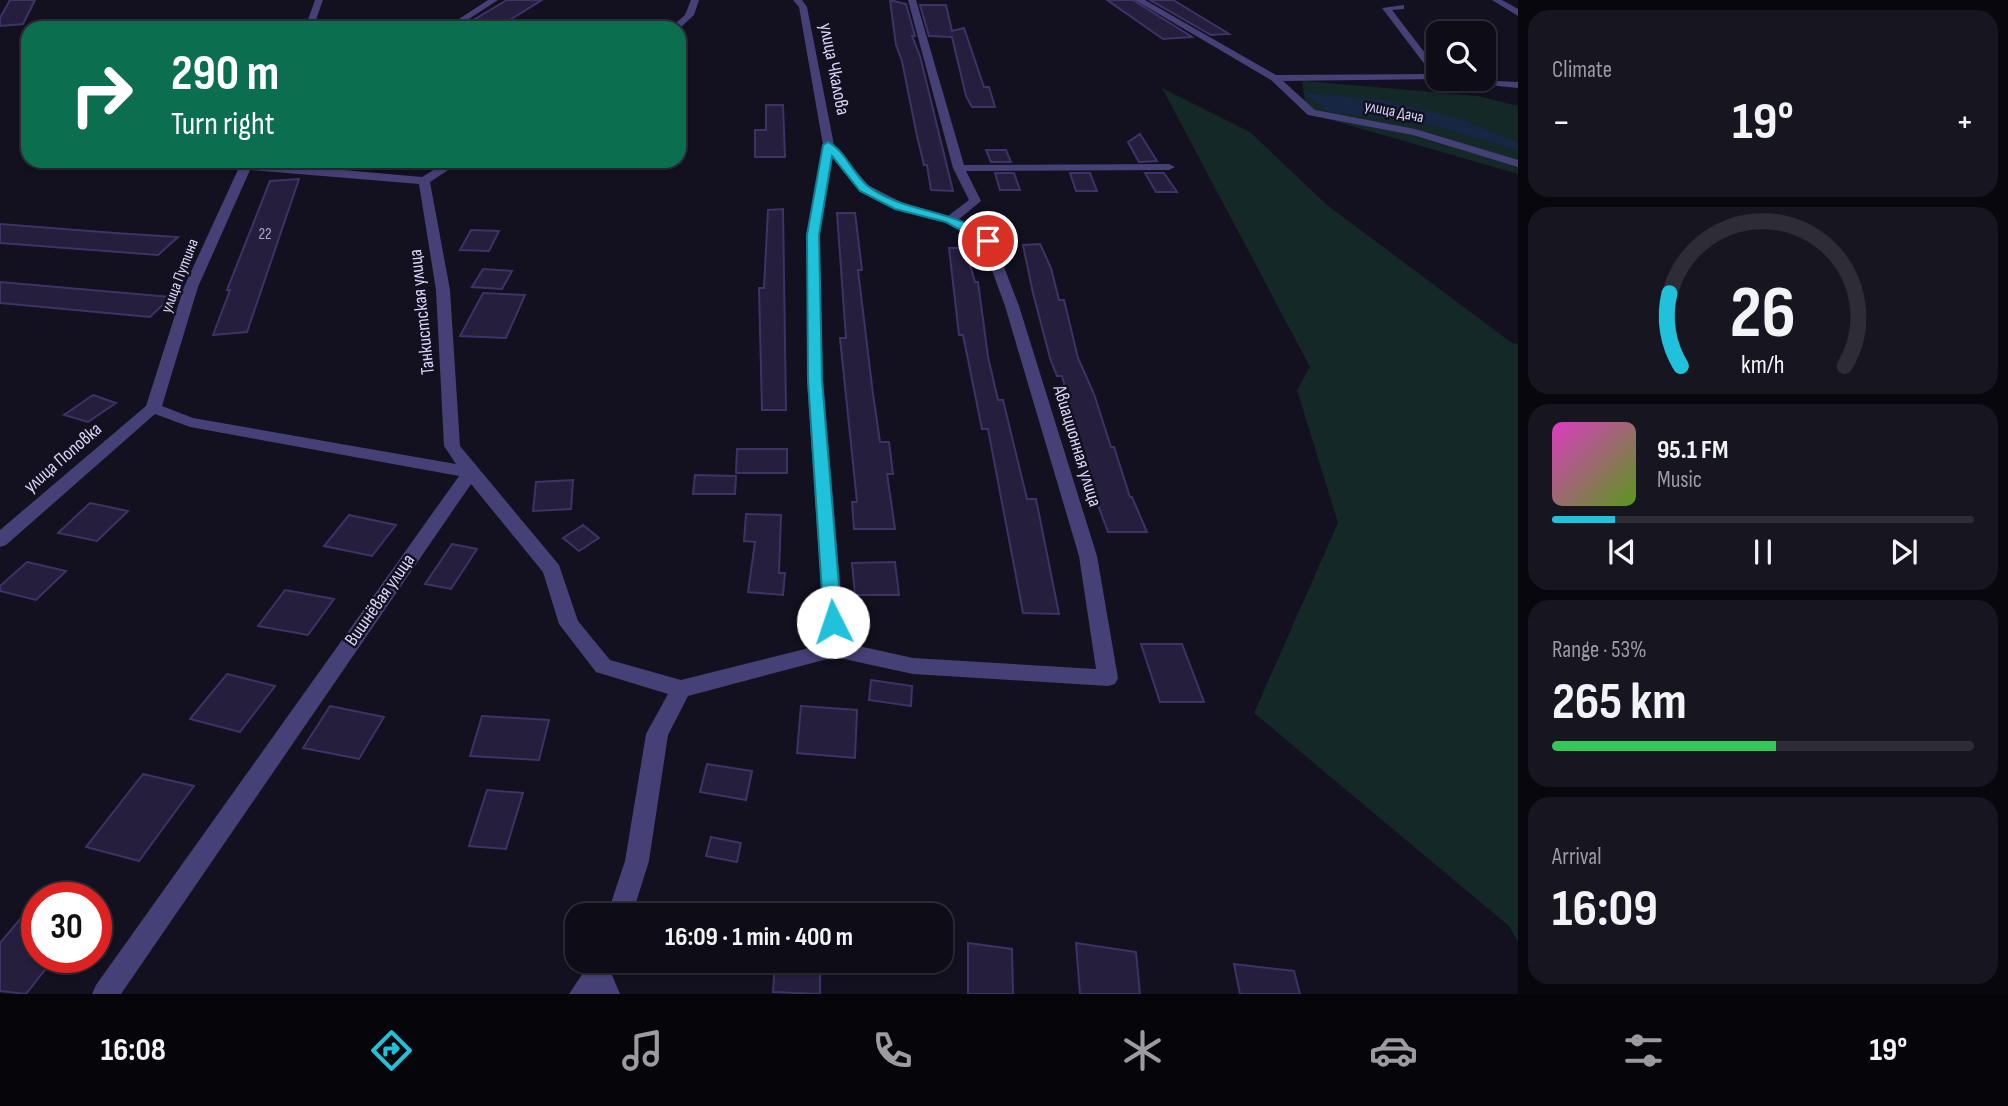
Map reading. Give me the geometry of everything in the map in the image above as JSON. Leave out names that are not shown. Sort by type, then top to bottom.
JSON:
[{"type":"street","points":[[312,21],[319,0]]},
{"type":"street","points":[[460,21],[494,0]]},
{"type":"street","points":[[684,21],[694,10],[695,0]]},
{"type":"street","name":"улица Чкалова","points":[[797,0],[803,7],[828,145],[813,235],[814,314],[815,380],[835,649]]},
{"type":"street","points":[[828,145],[864,188],[899,206],[950,220],[975,201],[959,168],[912,0]]},
{"type":"street","name":"улица Дача","points":[[1139,0],[1274,78],[1312,113],[1415,132],[1518,164]]},
{"type":"street","points":[[1390,0],[1401,7],[1386,8],[1426,60]]},
{"type":"street","points":[[1496,0],[1518,13]]},
{"type":"street","name":"улица Дача","points":[[1274,78],[1426,76]]},
{"type":"street","points":[[1496,83],[1518,85]]},
{"type":"street","points":[[959,168],[1170,167]]},
{"type":"street","name":"улица Путина","points":[[153,408],[191,287],[245,168]]},
{"type":"street","points":[[296,168],[424,181],[445,168]]},
{"type":"street","name":"Танкистская улица","points":[[424,181],[443,289],[452,446],[470,472],[552,570],[569,624],[603,666],[681,689]]},
{"type":"street","name":"Авиационная улица","points":[[835,649],[913,666],[1108,678],[1088,556],[1012,306],[988,241],[950,220]]},
{"type":"street","points":[[153,408],[190,422],[470,472]]},
{"type":"street","name":"улица Поповка","points":[[0,540],[153,408]]},
{"type":"street","name":"Вишнёвая улица","points":[[105,994],[470,472]]},
{"type":"street","points":[[623,903],[637,862],[657,734],[681,689],[835,649]]},
{"type":"green space","points":[[1302,82],[1478,96],[1518,106],[1518,174],[1307,113]]},
{"type":"green space","points":[[1162,88],[1250,132],[1327,205],[1512,343],[1518,344],[1518,942],[1509,926],[1254,713],[1338,523],[1297,390],[1310,367]]},
{"type":"water","points":[[1304,93],[1384,100],[1464,120],[1518,143],[1518,150],[1431,125],[1329,112]]},
{"type":"building","points":[[10,0],[35,0],[21,24],[0,26],[0,18]]},
{"type":"building","points":[[507,0],[542,0],[508,21],[472,21]]},
{"type":"building","points":[[890,0],[906,4],[953,191],[931,190],[896,45]]},
{"type":"building","points":[[1107,0],[1133,0],[1192,37],[1163,39]]},
{"type":"building","points":[[1150,0],[1173,0],[1229,34],[1211,35]]},
{"type":"building","points":[[920,5],[946,5],[952,31],[964,28],[984,87],[989,87],[995,107],[972,107],[966,96],[952,37],[929,36]]},
{"type":"building","points":[[766,105],[783,105],[785,157],[755,157],[755,130],[766,130]]},
{"type":"building","points":[[1140,134],[1157,161],[1139,162],[1128,142]]},
{"type":"building","points":[[986,150],[1006,150],[1011,162],[991,162]]},
{"type":"building","points":[[995,173],[1014,173],[1020,190],[1000,190]]},
{"type":"building","points":[[1070,173],[1090,173],[1097,191],[1076,191]]},
{"type":"building","points":[[1145,173],[1164,173],[1177,192],[1156,192]]},
{"type":"building","points":[[299,179],[247,332],[213,335],[230,290],[227,290],[270,181]]},
{"type":"building","points":[[783,209],[786,410],[762,410],[759,288],[764,288],[768,210]]},
{"type":"building","points":[[837,213],[855,213],[862,270],[858,270],[880,442],[889,442],[893,474],[887,474],[895,529],[854,529],[852,502],[857,502],[840,338],[846,338]]},
{"type":"building","points":[[0,224],[178,237],[158,255],[0,243]]},
{"type":"building","points":[[471,230],[499,231],[489,251],[460,250]]},
{"type":"building","points":[[1040,244],[1051,268],[1059,300],[1064,300],[1078,358],[1094,394],[1111,447],[1114,447],[1130,497],[1147,532],[1108,532],[1095,497],[1062,376],[1057,376],[1050,358],[1033,293],[1023,245]]},
{"type":"building","points":[[949,248],[965,248],[975,282],[978,282],[988,357],[998,400],[1003,400],[1027,499],[1036,499],[1059,614],[1023,613],[988,429],[982,429],[963,335],[959,335]]},
{"type":"building","points":[[483,269],[512,271],[502,289],[472,287]]},
{"type":"building","points":[[0,282],[171,297],[150,317],[0,303]]},
{"type":"building","points":[[483,293],[525,295],[506,338],[460,336]]},
{"type":"building","points":[[93,395],[116,403],[88,422],[64,415]]},
{"type":"building","points":[[737,449],[787,449],[787,473],[736,473]]},
{"type":"building","points":[[695,475],[736,476],[735,494],[693,494]]},
{"type":"building","points":[[573,480],[571,509],[533,511],[536,482]]},
{"type":"building","points":[[90,503],[128,511],[97,541],[58,533]]},
{"type":"building","points":[[746,514],[781,515],[779,573],[785,573],[783,595],[748,592],[755,542],[744,541]]},
{"type":"building","points":[[349,515],[396,525],[372,556],[324,546]]},
{"type":"building","points":[[583,525],[599,538],[579,551],[563,538]]},
{"type":"building","points":[[452,544],[477,549],[451,589],[425,584]]},
{"type":"building","points":[[27,562],[66,571],[36,600],[0,591],[0,586]]},
{"type":"building","points":[[895,562],[899,595],[855,595],[852,563]]},
{"type":"building","points":[[285,590],[334,599],[308,635],[258,626]]},
{"type":"building","points":[[845,606],[864,606],[866,632],[847,632]]},
{"type":"building","points":[[1141,644],[1182,644],[1204,702],[1160,702]]},
{"type":"building","points":[[227,674],[275,686],[240,732],[190,719]]},
{"type":"building","points":[[871,680],[912,686],[911,706],[869,700]]},
{"type":"building","points":[[330,706],[384,717],[359,759],[303,748]]},
{"type":"building","points":[[801,706],[857,710],[855,758],[797,753]]},
{"type":"building","points":[[482,716],[549,720],[539,760],[470,756]]},
{"type":"building","points":[[707,764],[752,771],[746,800],[700,792]]},
{"type":"building","points":[[143,774],[194,786],[139,861],[86,847]]},
{"type":"building","points":[[487,790],[523,793],[506,849],[469,846]]},
{"type":"building","points":[[711,837],[741,843],[737,862],[706,856]]},
{"type":"building","points":[[21,918],[21,973],[42,973],[26,994],[0,991],[0,943]]},
{"type":"building","points":[[968,943],[1012,949],[1013,994],[968,994]]},
{"type":"building","points":[[1076,943],[1136,952],[1140,994],[1080,994]]},
{"type":"building","points":[[1234,964],[1294,971],[1300,994],[1240,994]]},
{"type":"building","points":[[774,973],[820,973],[820,994],[773,992]]},
{"type":"route","points":[[833,622],[815,380],[813,235],[828,145],[864,188],[899,206],[950,220],[988,241]]}]
